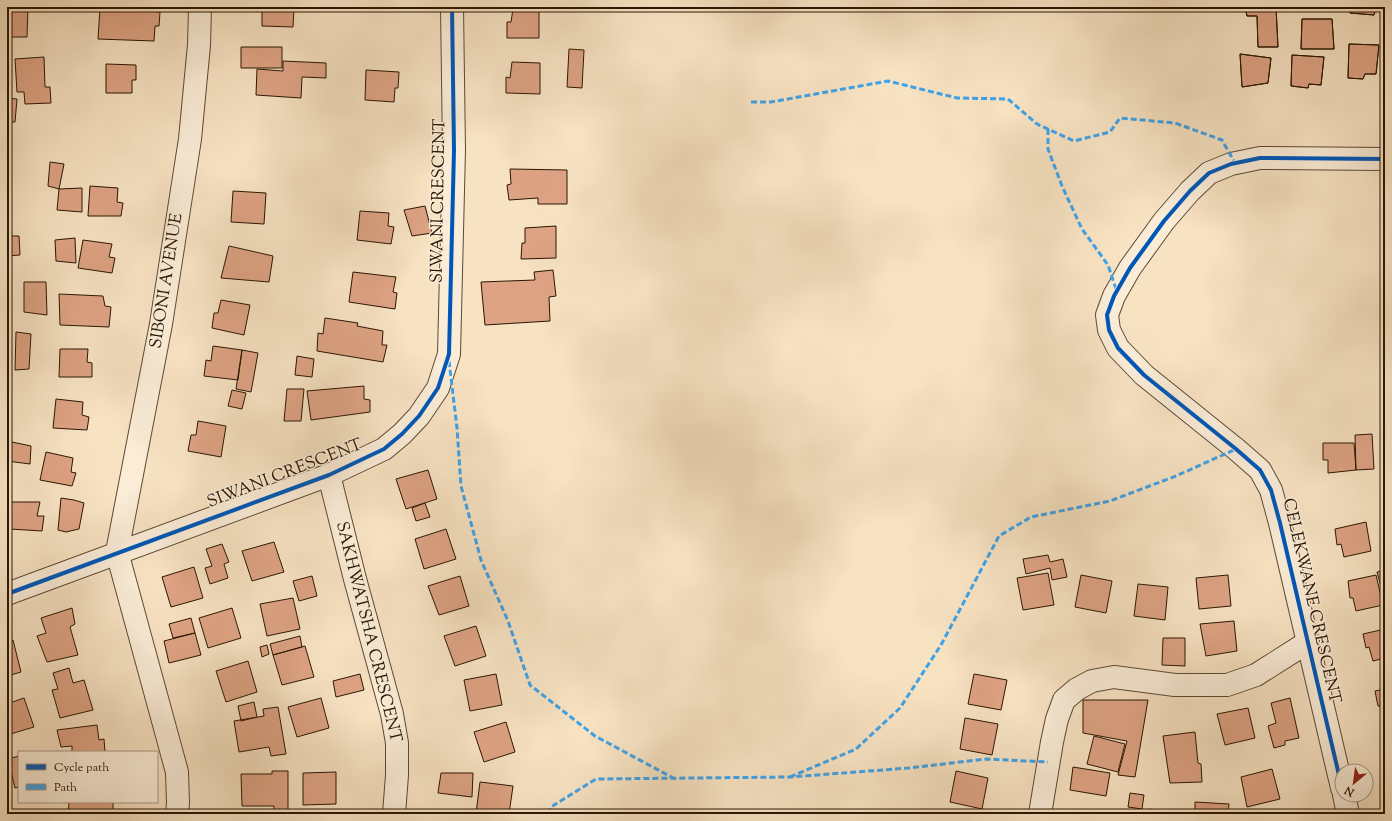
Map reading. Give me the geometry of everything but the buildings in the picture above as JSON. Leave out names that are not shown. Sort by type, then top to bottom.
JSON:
[{"type":"street","name":"SIBONI AVENUE","points":[[117,552],[161,324],[190,139],[199,45],[200,7]]},
{"type":"street","name":"SIWANI CRESCENT","points":[[7,594],[117,552],[330,475],[384,449],[402,434],[419,416],[438,388],[448,354],[454,150],[452,7]]},
{"type":"street","name":"CELEKWANE CRESCENT","points":[[1336,763],[1271,490],[1260,470],[1236,448],[1144,375],[1118,348],[1108,330],[1107,315],[1114,296],[1130,268],[1164,221],[1190,191],[1209,173],[1231,164],[1260,158],[1385,159]]},
{"type":"street","name":"SAKHWATSHA CRESCENT","points":[[330,475],[355,579],[392,714],[397,743],[397,775],[394,814]]},
{"type":"street","points":[[117,552],[177,772],[177,814]]},
{"type":"street","points":[[1040,814],[1050,749],[1057,719],[1064,700],[1077,689],[1092,682],[1114,677],[1175,685],[1227,684],[1256,675],[1308,642]]},
{"type":"street","points":[[1346,803],[1348,814]]},
{"type":"marked path","points":[[751,102],[771,102],[888,81],[957,98],[1008,99],[1037,124],[1074,141],[1110,132],[1120,118],[1175,123],[1222,140],[1235,163]]},
{"type":"marked path","points":[[1048,129],[1048,149],[1062,186],[1082,229],[1108,265],[1117,292]]},
{"type":"marked path","points":[[449,361],[457,428],[461,486],[481,560],[508,621],[530,685],[595,736],[675,779]]},
{"type":"marked path","points":[[790,777],[856,749],[900,708],[941,645],[999,536],[1031,517],[1110,501],[1176,476],[1236,449]]},
{"type":"marked path","points":[[548,814],[551,807],[596,779],[790,777],[909,768],[986,759],[1048,762]]},
{"type":"cycle path","points":[[7,594],[329,475],[384,449],[402,434],[419,416],[438,388],[449,354],[454,150],[452,7]]},
{"type":"cycle path","points":[[1336,763],[1271,490],[1260,470],[1144,375],[1118,348],[1109,330],[1107,315],[1114,296],[1130,268],[1164,221],[1190,191],[1209,173],[1231,164],[1260,158],[1385,159]]}]
